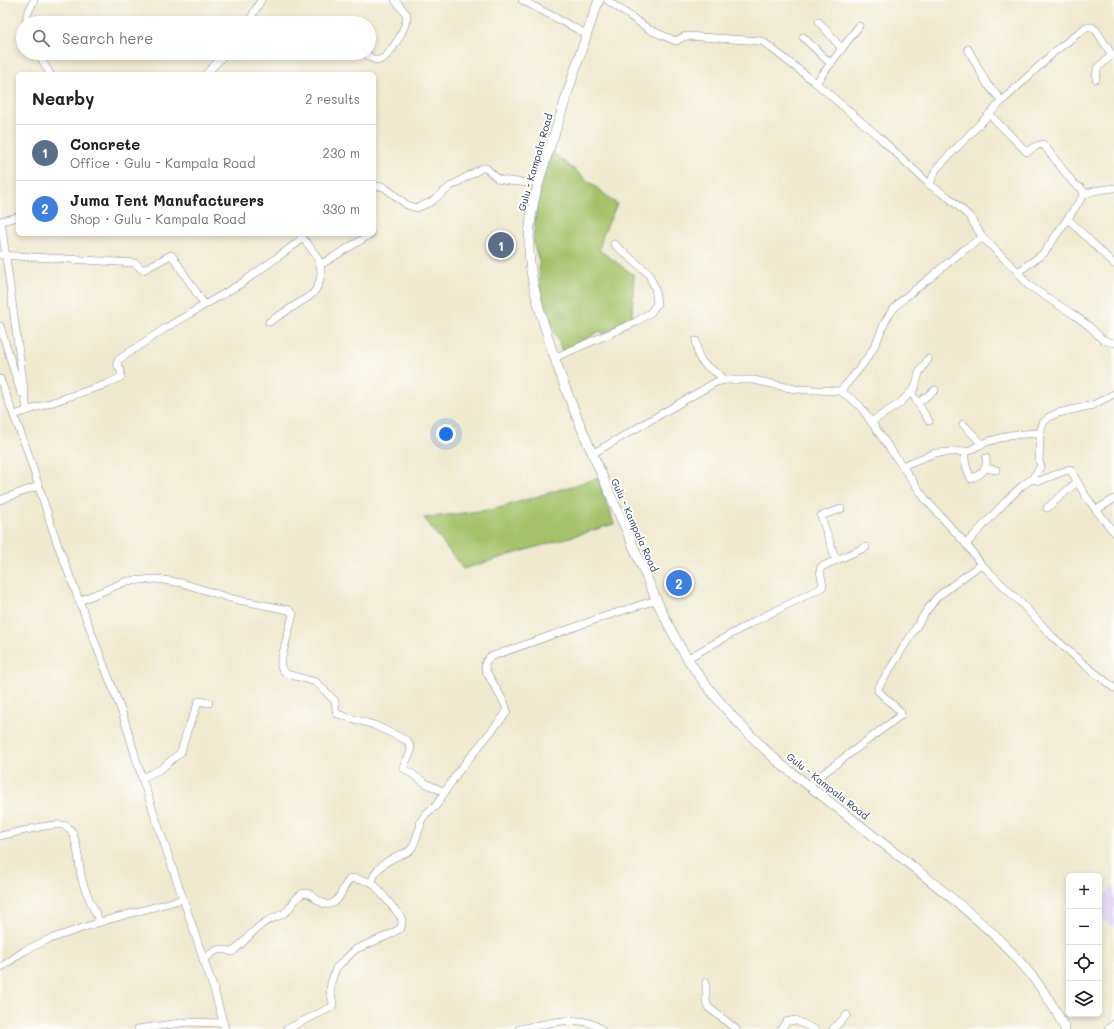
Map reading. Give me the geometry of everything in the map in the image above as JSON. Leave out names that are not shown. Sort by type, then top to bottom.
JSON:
[{"type":"main road","name":"Gulu - Kampala Road","points":[[599,0],[586,34],[531,211],[529,259],[534,289],[554,358],[592,454],[656,600],[668,626],[688,658],[725,708],[762,748],[981,923],[1027,970],[1048,998],[1065,1029]]},
{"type":"street","points":[[27,16],[34,0]]},
{"type":"street","points":[[252,16],[262,0]]},
{"type":"street","points":[[376,60],[381,59],[387,55],[405,25],[407,15],[395,0]]},
{"type":"street","points":[[522,0],[586,34]]},
{"type":"street","points":[[607,0],[650,30],[676,41],[685,36],[762,41],[816,83],[878,136],[930,185],[948,197],[969,216],[983,238],[1018,272],[1028,285],[1074,315],[1089,326],[1103,340],[1114,343]]},
{"type":"street","points":[[819,22],[842,50]]},
{"type":"street","points":[[816,83],[832,64],[859,26]]},
{"type":"street","points":[[930,185],[937,168],[989,114],[1053,53],[1086,27],[1092,27],[1096,30],[1113,56],[1098,68],[1096,79]]},
{"type":"street","points":[[803,37],[832,64]]},
{"type":"street","points":[[968,49],[987,84],[1002,101]]},
{"type":"street","points":[[42,60],[49,72]]},
{"type":"street","points":[[208,72],[219,60]]},
{"type":"street","points":[[989,114],[1027,152],[1036,146],[1044,144],[1074,184],[1081,188],[1085,194]]},
{"type":"street","points":[[376,187],[384,187],[407,205],[418,208],[431,202],[450,186],[482,168],[486,168],[498,178],[508,181],[529,183],[540,178]]},
{"type":"street","points":[[1018,272],[1044,253],[1068,219],[1078,200],[1085,194],[1097,190],[1114,188]]},
{"type":"street","points":[[16,217],[1,221],[27,411]]},
{"type":"street","points":[[1068,219],[1114,264]]},
{"type":"street","points":[[14,416],[107,384],[121,377],[121,371],[116,364],[118,360],[152,336],[242,283],[297,243],[302,236],[320,264],[318,287],[315,292],[269,322]]},
{"type":"street","points":[[320,264],[368,236]]},
{"type":"street","points":[[840,391],[859,371],[876,343],[882,327],[899,302],[957,255],[973,243],[983,238]]},
{"type":"street","points":[[554,358],[636,322],[650,312],[657,304],[655,288],[648,273],[614,244]]},
{"type":"street","points":[[0,255],[135,263],[143,270],[171,255],[188,278],[204,304]]},
{"type":"street","points":[[0,326],[27,411]]},
{"type":"street","points":[[0,341],[27,411]]},
{"type":"street","points":[[696,341],[699,358],[704,364],[712,368],[725,380]]},
{"type":"street","points":[[871,422],[900,404],[915,388],[920,373],[928,359]]},
{"type":"street","points":[[0,379],[79,601],[116,696],[142,778],[215,993],[224,1026],[187,1022],[138,1029]]},
{"type":"street","points":[[592,454],[716,382],[725,380],[754,380],[795,389],[840,391],[860,406],[926,500],[966,544],[981,564],[1023,604],[1052,636],[1114,688]]},
{"type":"street","points":[[918,403],[935,390]]},
{"type":"street","points":[[911,392],[929,421]]},
{"type":"street","points":[[966,544],[1006,500],[1032,479],[1040,466],[1040,433],[1043,423],[1049,417],[1058,413],[1093,405],[1114,394]]},
{"type":"street","points":[[963,424],[982,444]]},
{"type":"street","points":[[902,466],[935,453],[969,451],[982,444],[1009,435],[1040,433]]},
{"type":"street","points":[[964,451],[966,466],[971,479],[978,476],[985,468],[987,464],[986,458]]},
{"type":"street","points":[[985,468],[996,470]]},
{"type":"street","points":[[1032,479],[1039,481],[1070,469],[1096,510],[1114,532]]},
{"type":"street","points":[[1047,508],[1077,482]]},
{"type":"street","points":[[0,500],[38,486]]},
{"type":"street","points":[[1096,510],[1114,499]]},
{"type":"street","points":[[836,560],[821,516],[841,509]]},
{"type":"street","points":[[688,658],[753,622],[822,588],[821,568],[866,547]]},
{"type":"street","points":[[808,785],[900,716],[901,712],[878,690],[878,688],[925,612],[937,597],[981,564]]},
{"type":"street","points":[[79,601],[126,581],[157,579],[176,582],[233,598],[292,611],[293,614],[281,661],[283,671],[287,674],[316,682],[335,701],[337,714],[374,725],[406,740],[410,744],[411,753],[404,765],[404,768],[427,784],[445,792]]},
{"type":"street","points":[[372,882],[373,875],[377,870],[389,861],[407,853],[412,849],[421,825],[421,820],[430,810],[435,807],[458,772],[507,712],[505,704],[486,671],[485,666],[490,657],[656,600]]},
{"type":"street","points":[[142,778],[161,769],[181,752],[198,702],[209,702]]},
{"type":"street","points":[[0,836],[59,824],[69,827],[76,846],[82,879],[100,922]]},
{"type":"street","points":[[203,960],[219,948],[232,952],[260,925],[286,912],[293,902],[302,894],[308,894],[329,905],[337,899],[351,878],[372,882],[401,917],[401,928],[389,935],[356,949],[336,968],[330,991],[333,1002],[332,1007],[287,1029]]},
{"type":"street","points":[[0,968],[33,946],[47,940],[100,922],[183,899]]},
{"type":"street","points":[[706,982],[706,1001],[708,1007],[736,1029]]},
{"type":"street","points":[[833,1029],[846,1014]]},
{"type":"street","points":[[518,1029],[576,1020],[588,1021],[601,1029]]},
{"type":"street","points":[[781,1029],[786,1022],[795,1020],[814,1029]]},
{"type":"street","points":[[1108,1029],[1114,1024]]},
{"type":"shaded area","points":[[1114,884],[1114,928],[1102,919],[1102,899]]},
{"type":"green space","points":[[551,151],[617,204],[603,235],[599,250],[634,275],[632,320],[603,334],[600,331],[562,351],[540,293],[539,261],[533,242],[537,201]]},
{"type":"green space","points":[[598,478],[614,524],[463,569],[424,518],[495,509]]},
{"type":"place","name":"Concrete","points":[[501,245]]},
{"type":"place","name":"Juma Tent Manufacturers","points":[[679,583]]}]
